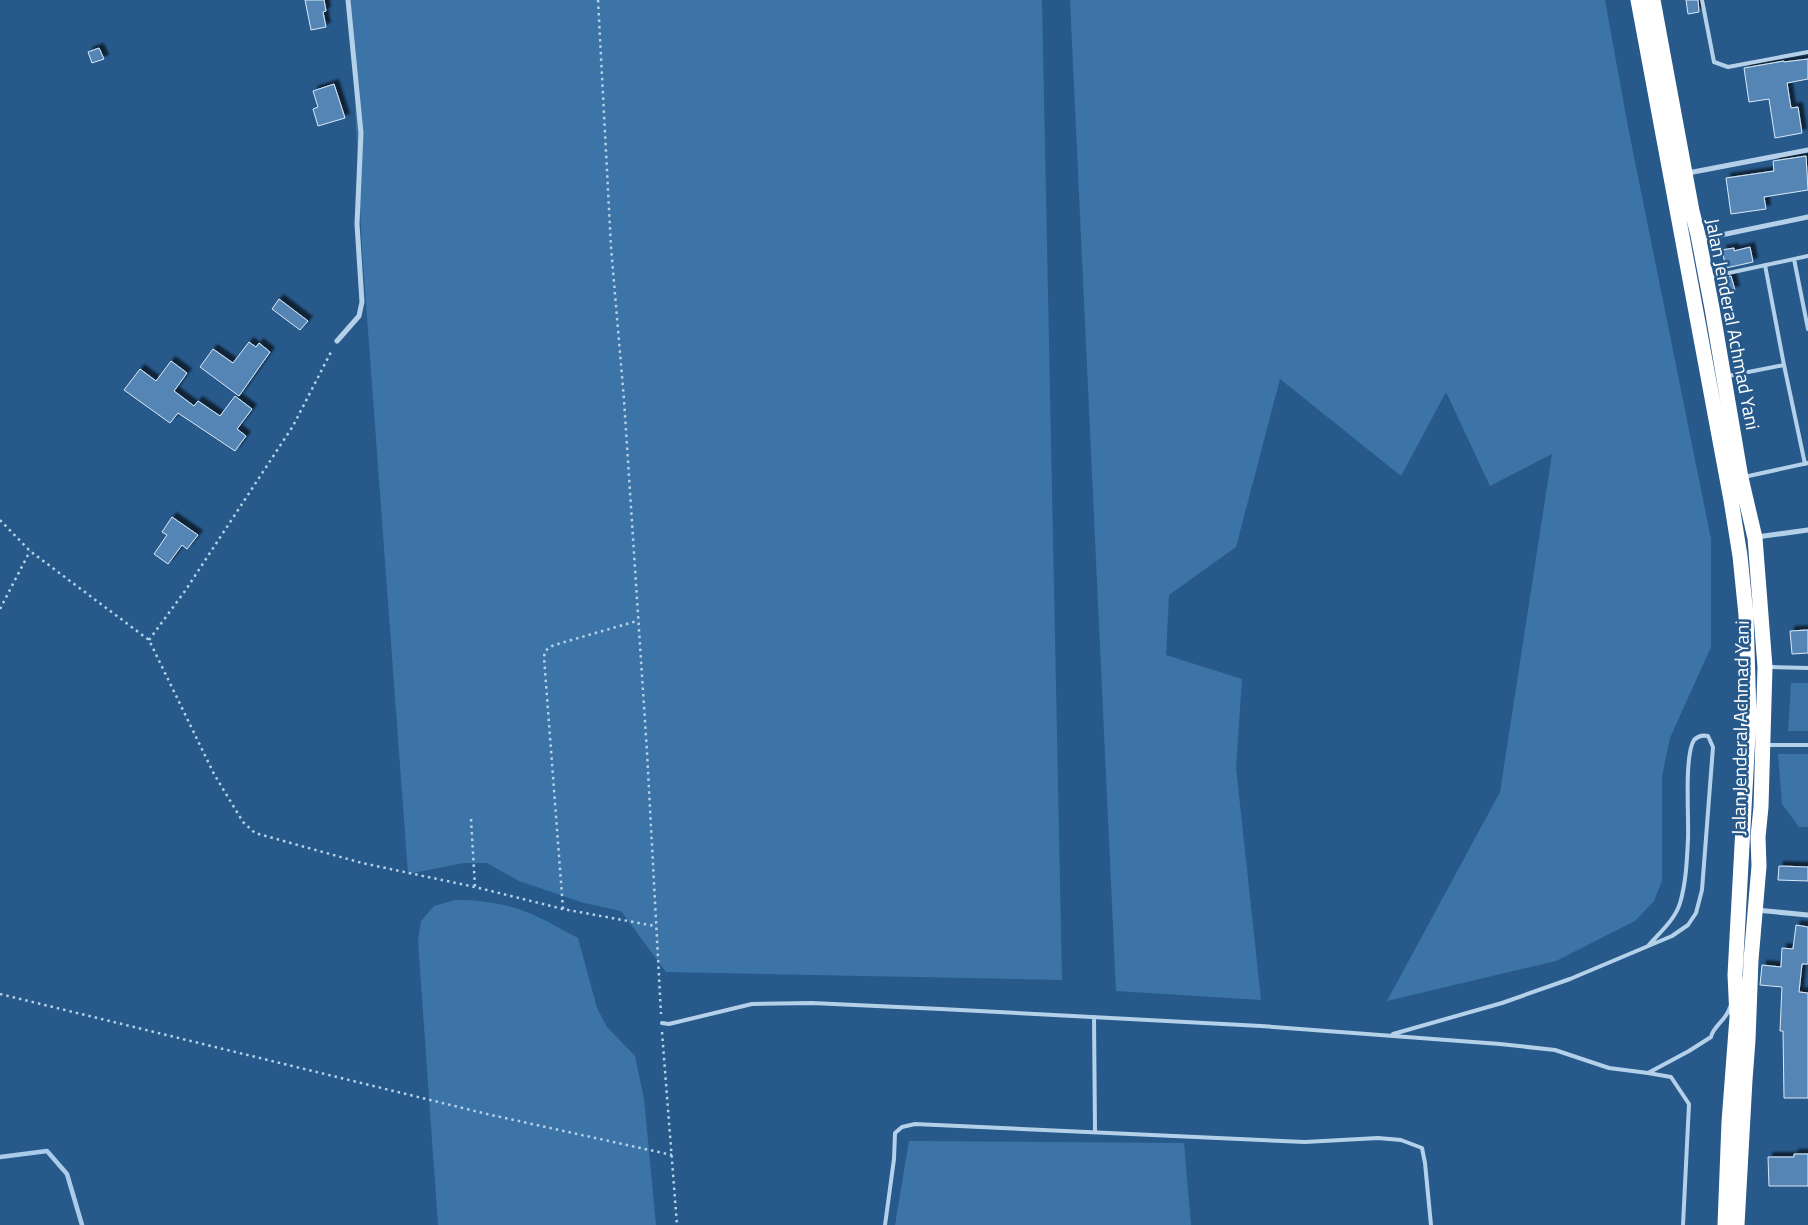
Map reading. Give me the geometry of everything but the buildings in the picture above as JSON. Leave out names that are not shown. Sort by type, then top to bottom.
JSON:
[{"type":"highway","name":"Jalan Jenderal Achmad Yani","points":[[1638,0],[1739,498],[1755,538],[1765,667],[1761,807],[1758,837],[1760,866],[1751,960],[1737,1225]]},
{"type":"highway","name":"Jalan Jenderal Achmad Yani","points":[[1653,0],[1699,240],[1741,478],[1739,498],[1740,556],[1746,615],[1749,716],[1735,975],[1737,1017],[1725,1225]]},
{"type":"street","points":[[337,341],[360,316],[362,302],[357,224],[361,133],[348,0]]},
{"type":"street","points":[[1685,174],[1808,150]]},
{"type":"street","points":[[1699,240],[1808,217]]},
{"type":"street","points":[[1755,538],[1808,530]]},
{"type":"street","points":[[1756,910],[1808,915]]},
{"type":"lane","points":[[1702,0],[1714,62],[1728,68],[1808,52]]},
{"type":"lane","points":[[1705,278],[1808,256]]},
{"type":"lane","points":[[1794,259],[1808,329]]},
{"type":"lane","points":[[1741,478],[1806,464],[1784,365],[1765,265]]},
{"type":"lane","points":[[1724,377],[1784,365]]},
{"type":"lane","points":[[1765,667],[1808,668]]},
{"type":"lane","points":[[1390,1036],[1502,1003],[1570,978],[1648,946],[1672,936],[1688,925],[1696,913],[1702,890],[1713,747],[1708,736],[1699,736],[1690,750],[1688,839],[1684,884],[1679,906],[1670,922],[1648,946]]},
{"type":"lane","points":[[1762,745],[1808,745]]},
{"type":"lane","points":[[1648,1073],[1690,1051],[1711,1037],[1712,1032],[1725,1019],[1729,1010],[1735,975]]},
{"type":"lane","points":[[662,1023],[669,1024],[752,1004],[802,1003],[1251,1026],[1554,1050],[1609,1068],[1671,1077],[1689,1104],[1683,1225]]},
{"type":"lane","points":[[1094,1017],[1095,1131]]},
{"type":"lane","points":[[885,1225],[894,1159],[895,1132],[902,1127],[915,1124],[1304,1142],[1378,1138],[1401,1140],[1422,1148],[1431,1225]]},
{"type":"path","points":[[598,0],[611,247],[624,400],[647,752],[655,926],[677,1225]]},
{"type":"path","points":[[148,640],[185,591],[293,426],[337,341]]},
{"type":"path","points":[[0,520],[30,550],[148,640],[214,774],[242,822],[255,833],[362,862],[563,909],[655,926]]},
{"type":"path","points":[[0,609],[30,550]]},
{"type":"path","points":[[563,909],[545,651],[552,646],[637,620]]},
{"type":"path","points":[[471,819],[475,887]]},
{"type":"path","points":[[0,994],[486,1114],[672,1155]]},
{"type":"shaded area","points":[[350,0],[1042,0],[1062,980],[666,972],[621,911],[584,903],[519,881],[487,863],[464,863],[408,874],[362,249]]},
{"type":"shaded area","points":[[1070,0],[1605,0],[1628,127],[1711,539],[1711,647],[1670,738],[1662,776],[1662,881],[1654,901],[1635,921],[1556,961],[1387,1001],[1500,792],[1552,454],[1490,486],[1446,392],[1401,476],[1280,379],[1236,547],[1169,595],[1166,655],[1242,679],[1236,767],[1261,1000],[1116,991]]},
{"type":"shaded area","points":[[1791,683],[1808,683],[1808,731],[1788,731]]},
{"type":"shaded area","points":[[1778,754],[1808,754],[1808,827],[1799,827],[1782,804]]},
{"type":"shaded area","points":[[455,900],[486,902],[517,908],[541,918],[578,938],[597,1008],[607,1027],[635,1056],[644,1099],[656,1225],[438,1225],[418,941],[421,921],[434,906]]},
{"type":"shaded area","points":[[909,1141],[1184,1143],[1191,1225],[895,1225]]},
{"type":"waterway","points":[[0,1157],[47,1151],[67,1174],[82,1225]]}]
